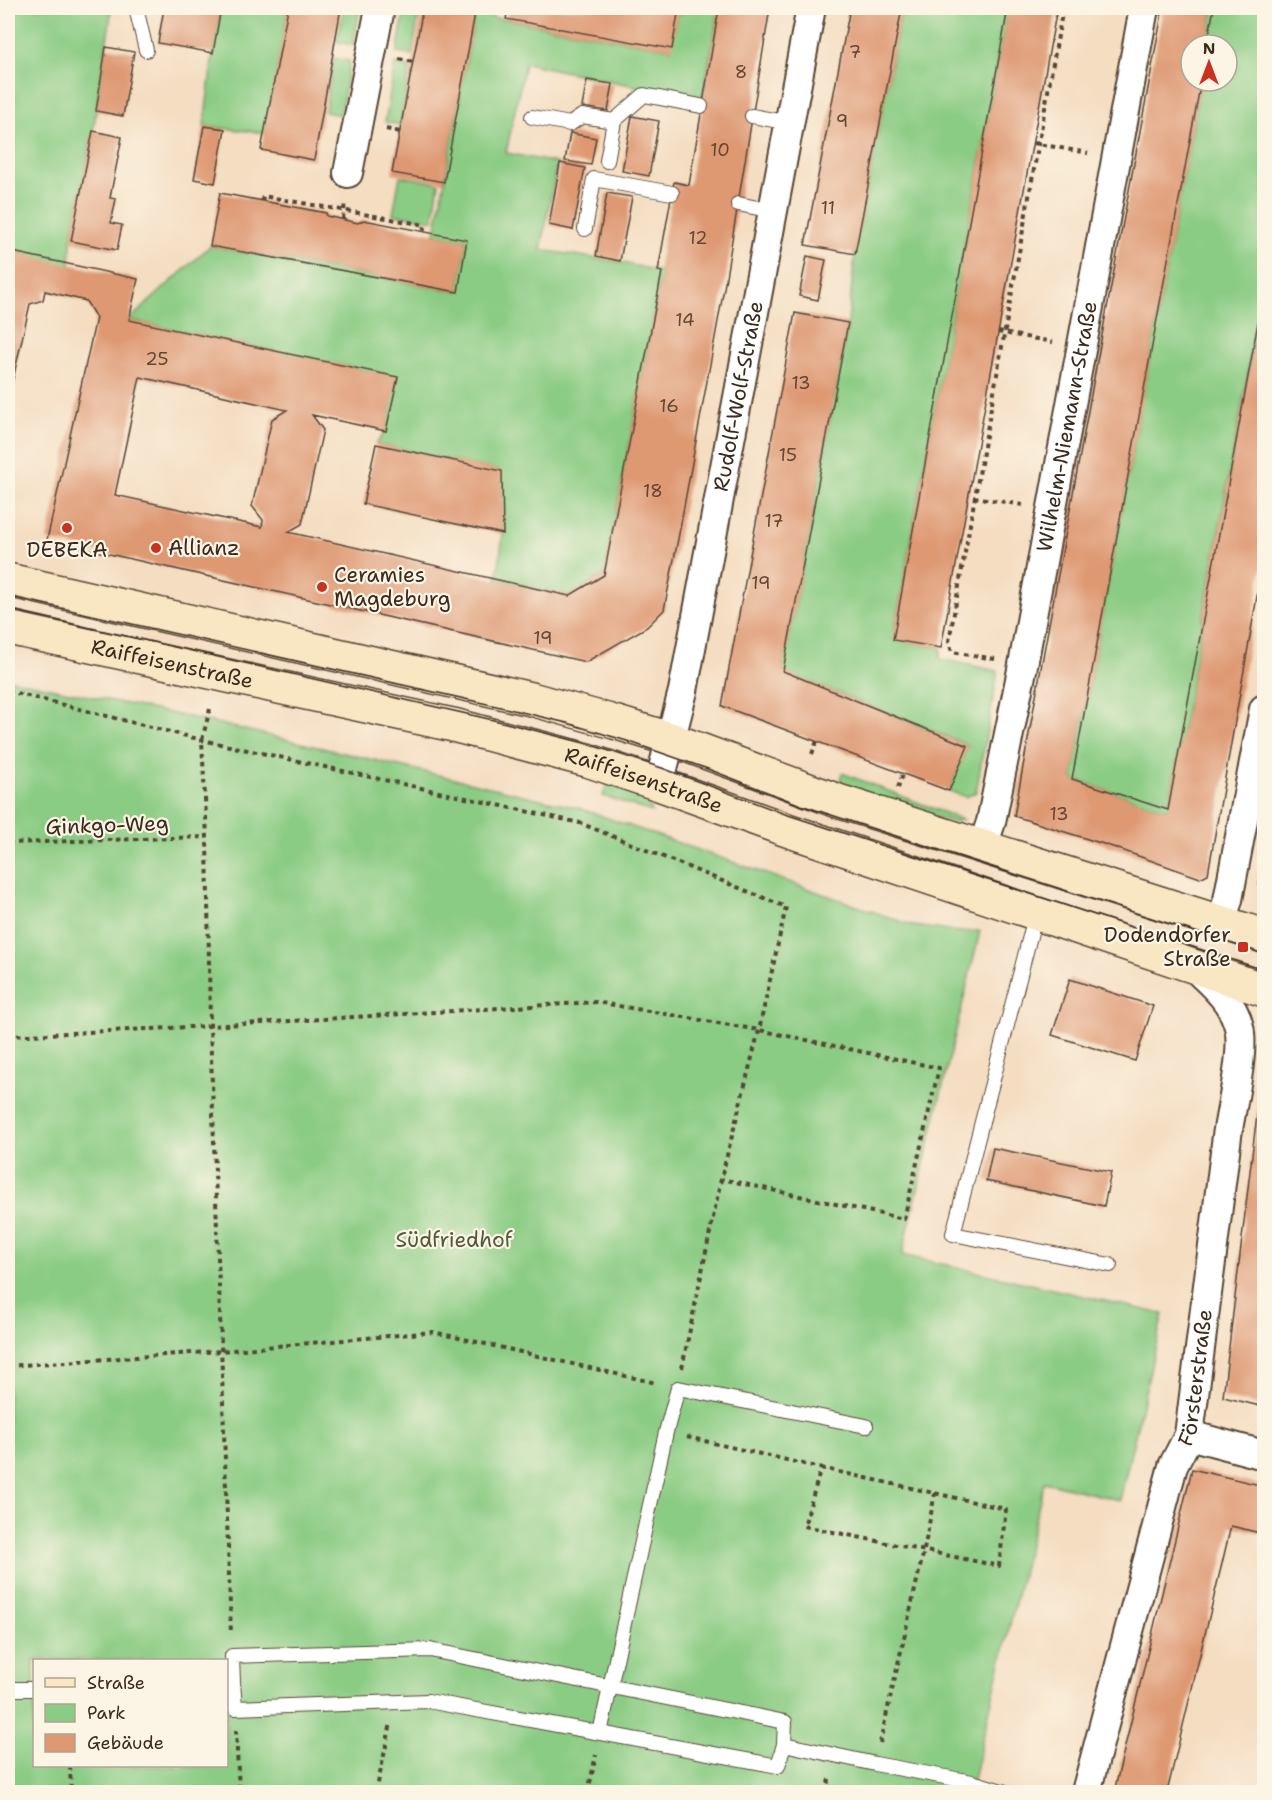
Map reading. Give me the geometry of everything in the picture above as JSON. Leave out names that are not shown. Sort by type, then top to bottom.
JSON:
[{"type":"main road","name":"Raiffeisenstraße","points":[[8,580],[531,699],[614,722],[670,739],[838,801],[1264,936]]},
{"type":"main road","name":"Raiffeisenstraße","points":[[8,628],[453,725],[587,760],[787,830],[1264,990]]},
{"type":"main road","points":[[1114,940],[1183,941],[1264,967]]},
{"type":"street","points":[[348,173],[380,8]]},
{"type":"street","name":"Rudolf-Wolf-Straße","points":[[659,784],[683,691],[811,8]]},
{"type":"street","name":"Wilhelm-Niemann-Straße","points":[[983,846],[991,822],[1023,664],[1144,8]]},
{"type":"street","points":[[1221,922],[1228,900],[1264,709]]},
{"type":"street","name":"Försterstraße","points":[[1086,1792],[1173,1466],[1189,1435],[1240,1037],[1239,1026],[1226,999],[1193,966]]},
{"type":"street","points":[[1189,1435],[1264,1455]]},
{"type":"lane","points":[[136,8],[146,50]]},
{"type":"lane","points":[[607,161],[614,122],[644,95],[701,106]]},
{"type":"lane","points":[[532,117],[570,124],[582,116],[614,122]]},
{"type":"lane","points":[[752,116],[790,123]]},
{"type":"lane","points":[[585,229],[594,179],[672,193]]},
{"type":"lane","points":[[738,204],[773,211]]},
{"type":"lane","points":[[1036,913],[953,1234],[1110,1265]]},
{"type":"lane","points":[[600,1733],[666,1432],[678,1388],[866,1426]]},
{"type":"lane","points":[[430,1650],[785,1722],[784,1744],[778,1766],[429,1701],[235,1708],[230,1682],[232,1656],[430,1650]]},
{"type":"lane","points":[[8,1689],[33,1689]]},
{"type":"lane","points":[[784,1744],[972,1782],[1005,1792]]},
{"type":"path","points":[[1023,664],[952,652],[949,641],[965,532],[974,497],[978,459],[1005,334],[1064,8]]},
{"type":"path","points":[[1055,19],[1061,20]]},
{"type":"path","points":[[1045,78],[1051,79]]},
{"type":"path","points":[[1033,143],[1116,157]]},
{"type":"path","points":[[262,201],[263,196],[425,225],[423,232]]},
{"type":"path","points":[[1021,206],[1027,207]]},
{"type":"path","points":[[343,219],[344,211]]},
{"type":"path","points":[[1010,268],[1017,269]]},
{"type":"path","points":[[998,332],[1080,347]]},
{"type":"path","points":[[987,393],[993,394]]},
{"type":"path","points":[[974,497],[1051,509]]},
{"type":"path","points":[[948,609],[954,610]]},
{"type":"path","points":[[8,691],[202,740],[580,823],[786,907],[759,1030],[722,1179],[678,1388],[433,1332],[221,1351],[8,1366]]},
{"type":"path","points":[[210,709],[202,740],[207,837],[210,1026],[232,1656]]},
{"type":"path","points":[[812,754],[817,741]]},
{"type":"path","points":[[898,788],[903,774]]},
{"type":"path","name":"Ginkgo-Weg","points":[[8,843],[207,837]]},
{"type":"path","points":[[8,1036],[596,1002],[759,1030],[939,1068],[904,1219],[722,1179]]},
{"type":"path","points":[[666,1432],[1006,1509],[999,1566],[804,1526],[821,1468]]},
{"type":"path","points":[[876,1764],[935,1492]]},
{"type":"path","points":[[376,1792],[396,1703]]},
{"type":"path","points":[[235,1708],[239,1792]]},
{"type":"path","points":[[588,1792],[600,1733]]},
{"type":"path","points":[[70,1767],[71,1792]]},
{"type":"green space","points":[[8,8],[112,8],[93,131],[71,241],[70,266],[8,251]]},
{"type":"green space","points":[[221,8],[288,8],[265,133],[204,126]]},
{"type":"green space","points":[[344,8],[360,8],[353,45],[337,42]]},
{"type":"green space","points":[[405,8],[420,8],[412,55],[397,53]]},
{"type":"green space","points":[[694,8],[719,8],[702,100],[525,63],[506,153],[557,163],[541,250],[619,262],[662,272],[604,575],[569,596],[497,579],[503,534],[501,471],[376,444],[386,431],[397,377],[129,320],[210,246],[458,292],[467,240],[435,234],[475,14],[671,49],[678,15]]},
{"type":"green space","points":[[902,8],[1008,8],[893,639],[941,648],[940,659],[998,671],[976,792],[966,797],[949,791],[968,745],[783,671],[848,323],[855,254]]},
{"type":"green space","points":[[1214,8],[1264,8],[1264,283],[1168,810],[1072,779],[1199,93],[1239,93],[1239,33],[1209,33]]},
{"type":"green space","points":[[334,58],[350,61],[340,115],[325,112]]},
{"type":"green space","points":[[395,64],[410,67],[400,125],[385,122]]},
{"type":"green space","points":[[400,176],[439,183],[433,220],[393,214]]},
{"type":"green space","name":"Südfriedhof","points":[[8,679],[207,721],[579,808],[914,926],[958,932],[980,931],[902,1255],[1163,1314],[1120,1500],[1044,1482],[970,1792],[8,1792]]},
{"type":"green space","points":[[842,773],[963,820],[953,822],[846,793],[840,780]]},
{"type":"green space","points":[[609,779],[644,792],[652,812],[603,796]]},
{"type":"building","points":[[164,8],[221,8],[213,53],[158,43]]},
{"type":"building","points":[[288,8],[341,8],[314,160],[261,150]]},
{"type":"building","points":[[423,8],[476,8],[444,182],[392,173]]},
{"type":"building","points":[[508,8],[679,8],[672,49],[506,19]]},
{"type":"building","points":[[719,8],[770,8],[725,283],[664,610],[647,627],[586,662],[47,540],[96,318],[86,301],[45,291],[43,300],[30,304],[8,401],[8,251],[138,279],[129,320],[398,377],[386,431],[312,415],[323,430],[302,524],[288,532],[569,596],[604,575],[662,272],[658,271],[674,182],[689,185]],"holes":[[[140,377],[287,410],[272,419],[252,506],[263,520],[262,527],[115,495]]]},
{"type":"building","points":[[850,8],[902,8],[855,254],[805,245]]},
{"type":"building","points":[[1008,8],[1057,8],[941,648],[893,640]]},
{"type":"building","points":[[1163,8],[1214,8],[1209,33],[1179,33],[1179,93],[1199,93],[1072,779],[1168,810],[1264,290],[1264,557],[1208,874],[1200,878],[1113,847],[1014,816]]},
{"type":"building","points":[[106,47],[134,52],[123,116],[96,111]]},
{"type":"building","points":[[587,80],[613,84],[608,111],[582,107]]},
{"type":"building","points":[[632,116],[659,121],[649,176],[622,171]]},
{"type":"building","points":[[204,126],[225,129],[215,183],[194,179]]},
{"type":"building","points":[[93,131],[122,137],[110,198],[116,199],[111,223],[122,225],[117,250],[71,241]]},
{"type":"building","points":[[570,133],[596,138],[591,165],[565,161]]},
{"type":"building","points":[[560,163],[585,168],[573,230],[549,225]]},
{"type":"building","points":[[220,193],[326,213],[327,216],[358,223],[364,220],[467,240],[458,292],[210,246]]},
{"type":"building","points":[[607,193],[632,197],[620,261],[596,256]]},
{"type":"building","points":[[807,256],[826,260],[818,300],[799,296]]},
{"type":"building","points":[[795,313],[848,323],[783,671],[968,746],[949,791],[722,706]]},
{"type":"building","points":[[376,444],[502,471],[503,534],[363,504]]},
{"type":"building","points":[[1264,859],[1264,894],[1259,885]]},
{"type":"building","points":[[1070,979],[1153,1006],[1135,1061],[1052,1035]]},
{"type":"building","points":[[1264,1077],[1264,1407],[1223,1397]]},
{"type":"building","points":[[993,1148],[1111,1172],[1104,1206],[986,1181]]},
{"type":"building","points":[[1192,1469],[1264,1486],[1264,1534],[1231,1526],[1167,1792],[1114,1792]]},
{"type":"tram line","points":[[8,596],[567,723],[708,769],[801,805],[1264,954]]},
{"type":"tram line","points":[[8,609],[502,722],[588,744],[662,768],[785,814],[1264,970]]},
{"type":"place","name":"DEBEKA","points":[[67,528]]},
{"type":"place","name":"Allianz","points":[[156,548]]},
{"type":"place","name":"Ceramies Magdeburg","points":[[322,587]]},
{"type":"place","name":"Dodendorfer Straße","points":[[1243,947]]}]
